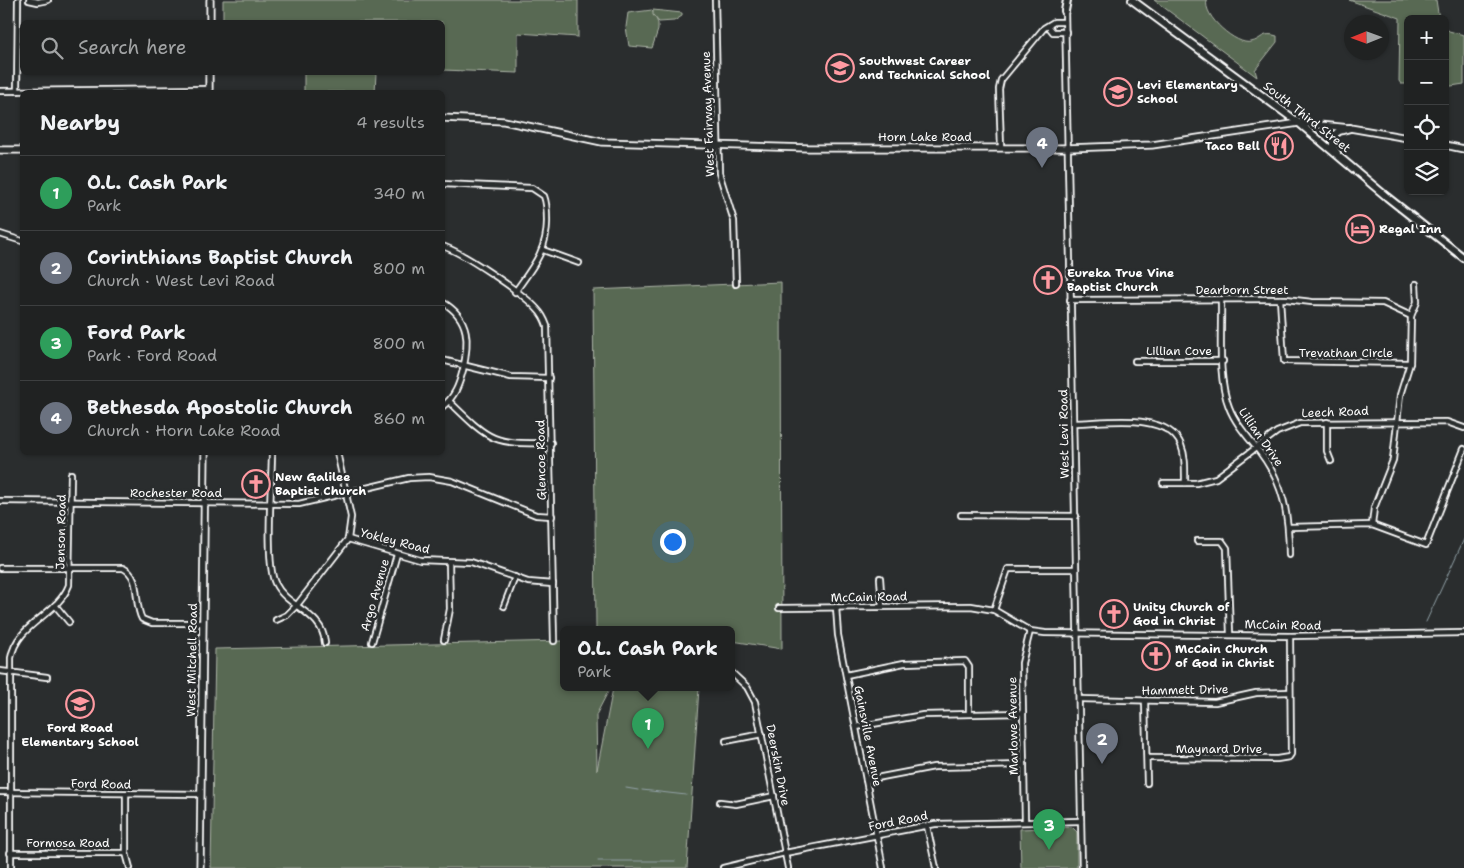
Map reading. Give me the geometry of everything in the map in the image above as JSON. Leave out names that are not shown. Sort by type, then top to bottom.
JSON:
[{"type":"highway","points":[[1065,11],[1066,0]]},
{"type":"highway","name":"South Third Street","points":[[1132,0],[1299,123],[1464,258]]},
{"type":"highway","points":[[1339,157],[1333,146],[1333,136],[1339,131],[1350,128]]},
{"type":"main road","points":[[210,0],[210,20]]},
{"type":"main road","points":[[209,75],[209,90]]},
{"type":"main road","name":"Horn Lake Road","points":[[445,118],[504,121],[602,142],[809,148],[1067,148],[1152,145],[1299,123],[1350,128],[1404,137]]},
{"type":"main road","points":[[1449,146],[1464,149]]},
{"type":"main road","points":[[0,150],[20,150]]},
{"type":"main road","name":"West Mitchell Road","points":[[200,868],[204,455]]},
{"type":"street","points":[[17,90],[18,0]]},
{"type":"street","points":[[29,0],[38,2],[48,0]]},
{"type":"street","name":"West Fairway Avenue","points":[[715,0],[717,146],[720,183],[734,224],[736,284]]},
{"type":"street","name":"West Levi Road","points":[[1065,11],[1082,868]]},
{"type":"street","points":[[1000,147],[999,89],[1001,80],[1044,28],[1049,27],[1054,22],[1065,22]]},
{"type":"street","points":[[1049,27],[1053,32],[1066,32]]},
{"type":"street","points":[[0,91],[20,90]]},
{"type":"street","points":[[445,184],[529,188],[542,193],[546,202],[547,214],[547,234],[543,250],[515,292]]},
{"type":"street","points":[[0,234],[20,240]]},
{"type":"street","name":"Glencoe Road","points":[[445,247],[463,255],[515,292],[538,309],[545,321],[549,337],[554,642]]},
{"type":"street","points":[[543,250],[579,263]]},
{"type":"street","points":[[1372,525],[1374,508],[1393,460],[1400,395],[1410,363],[1412,316],[1417,302],[1416,284]]},
{"type":"street","name":"Dearborn Street","points":[[1070,300],[1280,299],[1383,303],[1412,316]]},
{"type":"street","name":"Trevathan Circle","points":[[1280,299],[1284,362],[1410,363]]},
{"type":"street","name":"Lillian Drive","points":[[1221,300],[1222,361],[1224,388],[1229,408],[1270,465],[1280,484],[1289,528],[1289,555]]},
{"type":"street","points":[[445,304],[458,314],[467,330],[468,348],[458,386],[450,401],[445,405]]},
{"type":"street","points":[[445,361],[511,378],[549,378]]},
{"type":"street","name":"Lillian Cove","points":[[1135,361],[1222,361]]},
{"type":"street","points":[[450,401],[482,431],[495,440],[512,443],[551,443]]},
{"type":"street","points":[[1074,423],[1148,422],[1165,427],[1177,438],[1183,450],[1185,483]]},
{"type":"street","name":"Leech Road","points":[[1163,484],[1204,482],[1216,478],[1290,425],[1300,422],[1446,422],[1464,428]]},
{"type":"street","points":[[1327,422],[1327,451],[1331,461]]},
{"type":"street","points":[[1289,528],[1372,525],[1426,544],[1464,449]]},
{"type":"street","points":[[272,455],[272,573],[281,592],[319,625],[325,643]]},
{"type":"street","points":[[276,620],[287,615],[297,605],[348,539],[351,520],[338,455]]},
{"type":"street","name":"Jenson Road","points":[[11,868],[9,792],[11,655],[17,639],[25,629],[55,605],[68,588],[71,569],[71,474]]},
{"type":"street","name":"Rochester Road","points":[[0,501],[302,503],[409,478],[434,477],[462,485],[536,515],[552,516]]},
{"type":"street","points":[[961,515],[1076,516]]},
{"type":"street","name":"Yokley Road","points":[[348,539],[424,560],[479,564],[532,583],[553,584]]},
{"type":"street","points":[[1197,541],[1222,541],[1227,548],[1230,634]]},
{"type":"street","name":"Argo Avenue","points":[[372,642],[397,554]]},
{"type":"street","points":[[444,640],[450,609],[449,562]]},
{"type":"street","points":[[0,568],[124,568],[130,571],[134,578],[137,610],[142,619],[152,623],[202,623]]},
{"type":"street","points":[[994,610],[1008,569],[1076,569]]},
{"type":"street","points":[[504,606],[516,577]]},
{"type":"street","points":[[880,578],[882,607]]},
{"type":"street","points":[[55,605],[69,622]]},
{"type":"street","name":"McCain Road","points":[[779,608],[971,606],[994,610],[1030,631],[1040,633],[1290,636],[1464,633]]},
{"type":"street","name":"Gainsville Avenue","points":[[836,608],[837,631],[883,868]]},
{"type":"street","name":"Marlowe Avenue","points":[[1025,821],[1022,660],[1030,631]]},
{"type":"street","points":[[1290,636],[1290,692]]},
{"type":"street","points":[[846,675],[902,663],[965,661],[968,667],[969,713]]},
{"type":"street","points":[[0,671],[46,677]]},
{"type":"street","name":"Deerskin Drive","points":[[735,675],[743,682],[752,695],[762,734],[788,868]]},
{"type":"street","name":"Hammett Drive","points":[[1079,699],[1145,702],[1220,702],[1256,693],[1290,692]]},
{"type":"street","name":"Maynard Drive","points":[[1147,758],[1276,759],[1290,756],[1290,692]]},
{"type":"street","points":[[1145,702],[1147,783]]},
{"type":"street","points":[[856,727],[924,714],[1023,712]]},
{"type":"street","points":[[726,741],[762,734]]},
{"type":"street","points":[[866,780],[938,767],[1024,765]]},
{"type":"street","name":"Ford Road","points":[[0,792],[201,794]]},
{"type":"street","points":[[126,794],[126,853],[130,868]]},
{"type":"street","points":[[720,802],[736,804],[774,796]]},
{"type":"street","name":"Ford Road","points":[[723,868],[785,853],[954,822],[1081,821]]},
{"type":"street","points":[[928,826],[936,868]]},
{"type":"street","name":"Formosa Road","points":[[10,853],[126,853]]},
{"type":"green space","points":[[223,0],[578,0],[578,37],[518,33],[518,73],[445,70],[445,20],[223,20]]},
{"type":"green space","points":[[1154,0],[1207,0],[1210,14],[1230,35],[1245,42],[1251,42],[1265,35],[1272,35],[1277,36],[1277,42],[1255,70],[1257,77]]},
{"type":"green space","points":[[1349,0],[1436,0],[1438,15],[1404,15],[1404,84],[1401,84],[1399,81],[1400,18]]},
{"type":"green space","points":[[652,10],[658,23],[658,30],[652,48],[629,46],[626,27],[628,13]]},
{"type":"green space","points":[[653,10],[682,13],[682,16],[674,21],[659,22],[653,15]]},
{"type":"green space","points":[[1449,31],[1464,35],[1464,84],[1449,86]]},
{"type":"green space","points":[[304,75],[376,75],[375,90],[304,90]]},
{"type":"green space","points":[[781,282],[782,649],[735,641],[735,626],[596,626],[593,290]]},
{"type":"green space","points":[[560,641],[560,691],[608,691],[596,715],[597,770],[612,691],[699,691],[687,868],[211,868],[215,649]]},
{"type":"green space","points":[[1072,827],[1077,832],[1077,868],[1021,868],[1020,829]]},
{"type":"waterway","points":[[1426,622],[1464,539]]},
{"type":"waterway","points":[[626,788],[638,790]]},
{"type":"waterway","points":[[642,790],[686,795]]},
{"type":"waterway","points":[[598,861],[675,861]]},
{"type":"place","name":"Southwest Career and Technical School","points":[[840,68]]},
{"type":"place","name":"Levi Elementary School","points":[[1118,92]]},
{"type":"place","name":"Taco Bell","points":[[1279,146]]},
{"type":"place","name":"Bethesda Apostolic Church","points":[[1042,168]]},
{"type":"place","name":"Regal Inn","points":[[1360,229]]},
{"type":"place","name":"Eureka True Vine Baptist Church","points":[[1048,280]]},
{"type":"place","name":"New Galilee Baptist Church","points":[[256,484]]},
{"type":"place","name":"Unity Church of God in Christ","points":[[1114,614]]},
{"type":"place","name":"McCain Church of God in Christ","points":[[1156,656]]},
{"type":"place","name":"Ford Road Elementary School","points":[[80,704]]},
{"type":"place","name":"O.L. Cash Park","points":[[648,749]]},
{"type":"place","name":"Corinthians Baptist Church","points":[[1102,764]]},
{"type":"place","name":"Ford Park","points":[[1049,850]]}]
